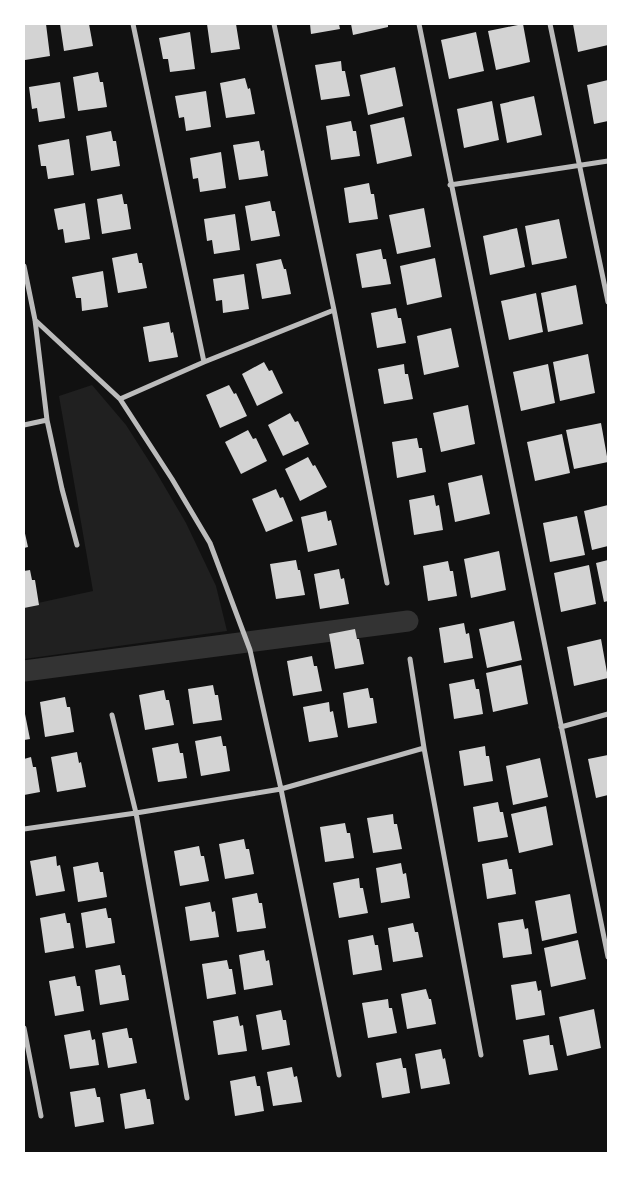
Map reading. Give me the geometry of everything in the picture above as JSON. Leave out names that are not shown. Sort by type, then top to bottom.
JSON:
[{"type":"street","points":[[133,24],[204,362]]},
{"type":"street","points":[[274,24],[334,310],[387,583]]},
{"type":"street","points":[[419,24],[450,185],[608,957]]},
{"type":"street","points":[[550,24],[608,302]]},
{"type":"street","points":[[450,185],[608,161]]},
{"type":"street","points":[[24,266],[35,320],[47,420],[62,489],[77,545]]},
{"type":"street","points":[[120,399],[204,362],[334,310]]},
{"type":"street","points":[[35,320],[120,399],[210,542],[250,650],[281,789],[338,1076]]},
{"type":"street","points":[[24,425],[47,420]]},
{"type":"street","points":[[410,659],[424,748],[481,1055]]},
{"type":"street","points":[[562,727],[608,714]]},
{"type":"street","points":[[112,715],[136,813],[187,1098]]},
{"type":"street","points":[[24,829],[281,789],[424,748]]},
{"type":"street","points":[[24,1028],[41,1116]]},
{"type":"shaded area","points":[[92,385],[126,425],[186,523],[216,586],[227,631],[24,659],[24,606],[93,591],[59,396]]},
{"type":"building","points":[[24,24],[46,24],[50,56],[25,60]]},
{"type":"building","points":[[60,24],[89,24],[93,46],[64,51]]},
{"type":"building","points":[[207,24],[236,24],[240,49],[211,53]]},
{"type":"building","points":[[310,24],[339,24],[340,29],[311,34]]},
{"type":"building","points":[[351,24],[388,24],[388,27],[353,35]]},
{"type":"building","points":[[523,24],[530,62],[496,70],[488,31]]},
{"type":"building","points":[[573,24],[608,24],[608,45],[578,52]]},
{"type":"building","points":[[190,32],[195,69],[170,72],[168,59],[163,59],[159,38]]},
{"type":"building","points":[[476,32],[484,71],[449,79],[441,40]]},
{"type":"building","points":[[341,61],[342,71],[345,71],[350,96],[321,100],[315,65]]},
{"type":"building","points":[[395,67],[403,106],[368,115],[360,75]]},
{"type":"building","points":[[98,72],[100,82],[103,82],[107,107],[78,111],[73,77]]},
{"type":"building","points":[[245,78],[248,89],[250,88],[255,114],[226,118],[220,83]]},
{"type":"building","points":[[608,80],[608,121],[594,124],[587,85]]},
{"type":"building","points":[[60,82],[65,118],[39,122],[37,108],[32,109],[29,87]]},
{"type":"building","points":[[206,91],[211,127],[186,131],[184,117],[179,118],[175,96]]},
{"type":"building","points":[[534,96],[542,135],[507,143],[500,104]]},
{"type":"building","points":[[492,101],[499,140],[464,148],[457,109]]},
{"type":"building","points":[[404,117],[412,156],[377,164],[370,125]]},
{"type":"building","points":[[351,121],[353,131],[356,131],[360,156],[331,160],[326,126]]},
{"type":"building","points":[[111,131],[113,141],[116,141],[120,166],[91,171],[86,136]]},
{"type":"building","points":[[69,139],[74,175],[48,179],[46,166],[41,166],[38,145]]},
{"type":"building","points":[[259,141],[261,151],[264,150],[268,176],[239,180],[233,145]]},
{"type":"building","points":[[221,152],[226,188],[200,192],[198,178],[193,179],[190,158]]},
{"type":"building","points":[[369,183],[371,194],[374,194],[378,219],[349,223],[344,188]]},
{"type":"building","points":[[122,194],[124,204],[127,204],[131,229],[102,234],[97,199]]},
{"type":"building","points":[[270,201],[272,211],[275,211],[280,236],[251,241],[245,206]]},
{"type":"building","points":[[85,203],[90,239],[65,243],[63,229],[58,230],[54,209]]},
{"type":"building","points":[[424,208],[431,247],[397,254],[389,215]]},
{"type":"building","points":[[235,214],[240,250],[214,254],[212,240],[207,241],[204,219]]},
{"type":"building","points":[[559,219],[567,258],[532,265],[525,226]]},
{"type":"building","points":[[517,228],[525,267],[490,275],[483,236]]},
{"type":"building","points":[[381,249],[383,259],[386,259],[391,284],[362,288],[356,254]]},
{"type":"building","points":[[137,253],[139,263],[142,263],[147,288],[118,293],[112,258]]},
{"type":"building","points":[[435,258],[442,297],[407,305],[400,266]]},
{"type":"building","points":[[281,259],[284,269],[286,269],[291,294],[262,299],[256,264]]},
{"type":"building","points":[[103,271],[108,307],[82,311],[81,298],[76,298],[72,277]]},
{"type":"building","points":[[244,274],[249,309],[223,313],[222,300],[216,301],[213,279]]},
{"type":"building","points":[[576,285],[583,324],[548,332],[541,293]]},
{"type":"building","points":[[536,293],[543,332],[509,340],[501,301]]},
{"type":"building","points":[[396,308],[398,318],[401,318],[406,343],[377,348],[371,313]]},
{"type":"building","points":[[169,322],[178,357],[149,362],[143,327]]},
{"type":"building","points":[[451,328],[459,367],[424,375],[417,336]]},
{"type":"building","points":[[588,354],[595,393],[560,401],[553,362]]},
{"type":"building","points":[[264,362],[269,371],[272,370],[283,393],[257,406],[242,374]]},
{"type":"building","points":[[404,364],[405,374],[408,374],[413,399],[384,404],[378,369]]},
{"type":"building","points":[[548,364],[555,403],[521,411],[513,372]]},
{"type":"building","points":[[229,385],[234,394],[236,393],[247,416],[220,428],[206,395]]},
{"type":"building","points":[[468,405],[475,444],[441,452],[433,413]]},
{"type":"building","points":[[290,413],[295,422],[298,421],[309,444],[283,456],[268,425]]},
{"type":"building","points":[[601,423],[608,462],[574,469],[566,430]]},
{"type":"building","points":[[248,430],[253,439],[256,438],[267,461],[241,474],[225,442]]},
{"type":"building","points":[[562,434],[570,473],[535,481],[527,442]]},
{"type":"building","points":[[417,438],[419,448],[422,448],[426,472],[397,478],[392,442]]},
{"type":"building","points":[[308,457],[313,466],[315,465],[327,487],[300,501],[285,469]]},
{"type":"building","points":[[482,475],[490,514],[455,522],[448,483]]},
{"type":"building","points":[[276,489],[280,498],[283,497],[293,521],[266,532],[252,499]]},
{"type":"building","points":[[434,495],[436,506],[439,505],[443,530],[414,535],[409,500]]},
{"type":"building","points":[[608,505],[608,546],[592,550],[584,511]]},
{"type":"building","points":[[326,511],[328,521],[331,520],[337,545],[308,552],[301,517]]},
{"type":"building","points":[[577,516],[585,555],[550,562],[543,523]]},
{"type":"building","points":[[24,529],[28,547],[24,548]]},
{"type":"building","points":[[499,551],[506,590],[471,598],[464,559]]},
{"type":"building","points":[[296,560],[305,595],[276,599],[270,564]]},
{"type":"building","points":[[608,560],[608,601],[604,602],[596,563]]},
{"type":"building","points":[[448,561],[450,571],[453,571],[457,596],[428,601],[423,566]]},
{"type":"building","points":[[589,565],[596,604],[561,612],[554,573]]},
{"type":"building","points":[[339,569],[341,579],[344,578],[349,604],[320,609],[314,574]]},
{"type":"building","points":[[30,570],[32,580],[35,580],[39,605],[24,608],[24,571]]},
{"type":"building","points":[[514,621],[522,660],[487,668],[479,629]]},
{"type":"building","points":[[464,623],[466,634],[469,633],[473,658],[444,663],[439,628]]},
{"type":"building","points":[[355,629],[364,664],[335,669],[329,634]]},
{"type":"building","points":[[601,639],[608,678],[574,686],[567,647]]},
{"type":"building","points":[[312,656],[314,666],[317,666],[322,691],[293,696],[287,661]]},
{"type":"building","points":[[521,665],[528,704],[493,712],[486,673]]},
{"type":"building","points":[[474,679],[476,689],[479,689],[483,714],[454,719],[449,684]]},
{"type":"building","points":[[213,685],[215,695],[218,695],[222,720],[193,724],[188,689]]},
{"type":"building","points":[[368,688],[370,698],[373,698],[377,723],[348,728],[343,693]]},
{"type":"building","points":[[164,690],[166,700],[169,700],[174,725],[145,730],[139,695]]},
{"type":"building","points":[[65,697],[67,707],[70,707],[74,732],[45,737],[40,702]]},
{"type":"building","points":[[329,702],[330,712],[333,711],[338,737],[309,742],[303,707]]},
{"type":"building","points":[[24,714],[30,739],[24,740]]},
{"type":"building","points":[[221,736],[223,746],[226,746],[230,771],[201,776],[195,741]]},
{"type":"building","points":[[178,743],[180,753],[183,753],[187,778],[158,782],[152,748]]},
{"type":"building","points":[[485,746],[486,756],[489,756],[493,781],[464,786],[459,751]]},
{"type":"building","points":[[77,752],[86,787],[57,792],[51,757]]},
{"type":"building","points":[[608,755],[608,795],[596,798],[588,759]]},
{"type":"building","points":[[31,757],[33,767],[36,767],[40,792],[24,795],[24,759]]},
{"type":"building","points":[[540,758],[548,797],[513,805],[506,766]]},
{"type":"building","points":[[498,802],[500,812],[503,812],[508,837],[478,842],[473,807]]},
{"type":"building","points":[[546,806],[553,845],[519,853],[511,814]]},
{"type":"building","points":[[393,814],[394,824],[397,824],[402,849],[373,853],[367,818]]},
{"type":"building","points":[[345,823],[347,833],[350,833],[354,858],[325,862],[320,827]]},
{"type":"building","points":[[244,839],[246,849],[249,849],[254,874],[225,879],[219,844]]},
{"type":"building","points":[[199,846],[201,856],[204,856],[209,881],[180,886],[174,851]]},
{"type":"building","points":[[56,856],[57,866],[60,865],[65,891],[36,896],[30,861]]},
{"type":"building","points":[[507,859],[509,869],[512,869],[516,894],[487,899],[482,864]]},
{"type":"building","points":[[98,862],[100,872],[103,872],[107,897],[78,902],[73,867]]},
{"type":"building","points":[[401,863],[403,874],[406,873],[410,898],[381,903],[376,868]]},
{"type":"building","points":[[359,878],[360,888],[363,888],[368,913],[339,918],[333,883]]},
{"type":"building","points":[[257,893],[259,903],[262,903],[266,928],[237,932],[232,898]]},
{"type":"building","points":[[570,894],[577,933],[542,941],[535,901]]},
{"type":"building","points":[[210,902],[212,912],[215,911],[219,937],[190,941],[185,907]]},
{"type":"building","points":[[106,908],[108,918],[111,918],[115,943],[86,948],[81,913]]},
{"type":"building","points":[[65,913],[67,923],[70,923],[74,948],[45,953],[40,918]]},
{"type":"building","points":[[523,919],[525,929],[528,928],[532,954],[503,958],[498,923]]},
{"type":"building","points":[[413,923],[415,932],[418,932],[423,957],[393,962],[388,928]]},
{"type":"building","points":[[373,935],[375,945],[378,945],[382,970],[353,975],[348,940]]},
{"type":"building","points":[[578,940],[586,979],[551,987],[544,948]]},
{"type":"building","points":[[264,950],[266,961],[269,960],[273,985],[244,990],[239,955]]},
{"type":"building","points":[[227,960],[229,969],[232,969],[236,994],[207,999],[202,964]]},
{"type":"building","points":[[120,965],[122,975],[125,975],[129,1000],[100,1005],[95,970]]},
{"type":"building","points":[[75,976],[77,986],[80,986],[84,1011],[55,1016],[49,981]]},
{"type":"building","points":[[536,981],[538,991],[541,990],[545,1015],[516,1020],[511,985]]},
{"type":"building","points":[[426,989],[429,999],[431,999],[436,1024],[407,1029],[401,994]]},
{"type":"building","points":[[388,999],[389,1008],[392,1008],[397,1033],[368,1038],[362,1003]]},
{"type":"building","points":[[594,1009],[601,1048],[567,1056],[559,1017]]},
{"type":"building","points":[[281,1010],[283,1020],[286,1020],[290,1045],[262,1050],[256,1015]]},
{"type":"building","points":[[238,1016],[240,1026],[243,1025],[247,1051],[218,1055],[213,1021]]},
{"type":"building","points":[[127,1028],[129,1038],[132,1038],[137,1063],[108,1068],[102,1033]]},
{"type":"building","points":[[90,1030],[92,1040],[95,1039],[99,1065],[70,1069],[64,1035]]},
{"type":"building","points":[[549,1035],[550,1045],[553,1045],[558,1070],[529,1075],[523,1040]]},
{"type":"building","points":[[441,1049],[443,1059],[445,1058],[450,1084],[421,1089],[415,1054]]},
{"type":"building","points":[[401,1058],[403,1068],[406,1068],[410,1093],[382,1098],[376,1063]]},
{"type":"building","points":[[292,1067],[294,1077],[297,1076],[302,1102],[273,1106],[267,1072]]},
{"type":"building","points":[[255,1076],[257,1086],[260,1086],[264,1111],[235,1116],[230,1081]]},
{"type":"building","points":[[95,1088],[97,1097],[100,1097],[104,1122],[75,1127],[70,1092]]},
{"type":"building","points":[[145,1089],[147,1099],[150,1099],[154,1124],[125,1129],[120,1094]]},
{"type":"waterway","points":[[24,671],[408,621]]}]
